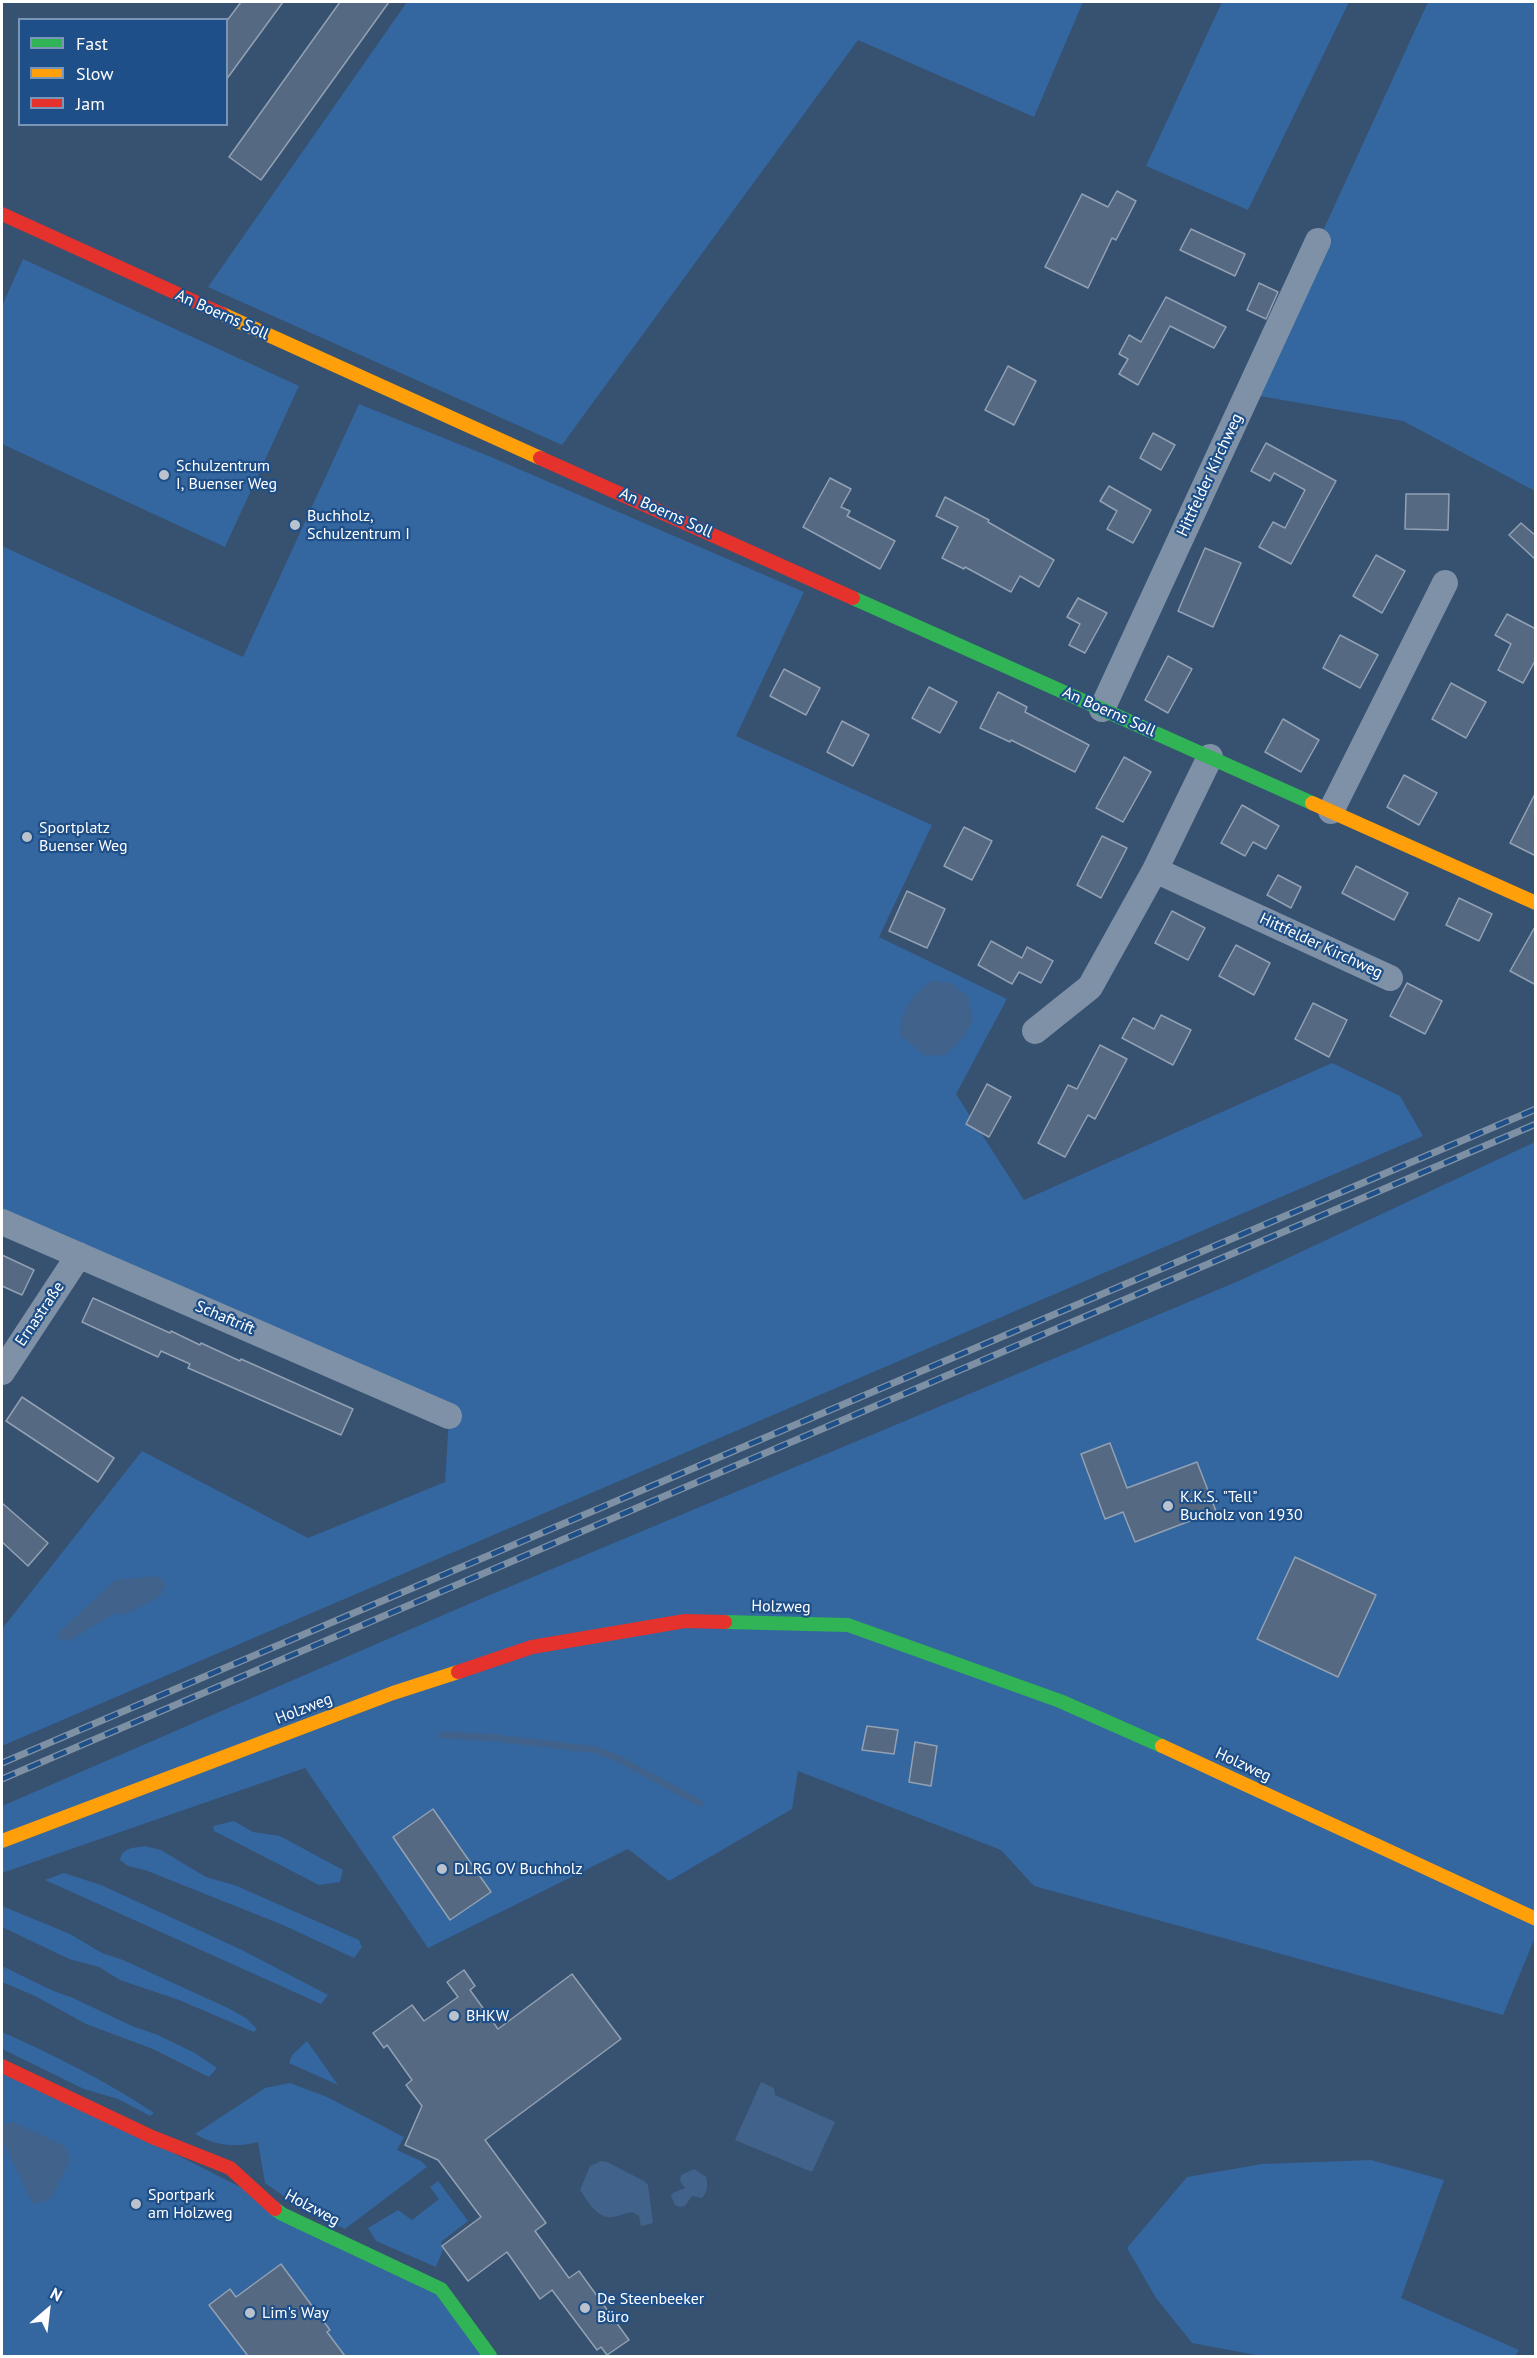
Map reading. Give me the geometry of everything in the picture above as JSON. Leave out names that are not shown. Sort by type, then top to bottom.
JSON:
[{"type":"street","name":"An Boerns Soll","points":[[2,214],[370,382],[1536,903]]},
{"type":"street","name":"Hittfelder Kirchweg","points":[[1102,709],[1318,241]]},
{"type":"street","points":[[1331,811],[1446,583]]},
{"type":"street","points":[[1035,1031],[1090,987],[1155,870],[1210,757]]},
{"type":"street","name":"Hittfelder Kirchweg","points":[[1155,870],[1390,978]]},
{"type":"street","name":"Schaftrift","points":[[2,1222],[449,1416]]},
{"type":"street","name":"Ernastraße","points":[[2,1372],[79,1255]]},
{"type":"street","name":"Holzweg","points":[[2,1841],[393,1693],[532,1647],[685,1621],[848,1625],[1060,1701],[1114,1724],[1536,1919]]},
{"type":"street","name":"Holzweg","points":[[2,2066],[152,2137],[230,2168],[282,2214],[441,2289],[490,2356]]},
{"type":"shaded area","points":[[407,2],[1083,2],[1034,117],[858,40],[562,445],[208,287]]},
{"type":"shaded area","points":[[1222,2],[1349,2],[1248,210],[1146,166]]},
{"type":"shaded area","points":[[1428,2],[1535,2],[1535,491],[1403,421],[1248,394]]},
{"type":"shaded area","points":[[23,259],[299,386],[225,547],[2,444],[2,306]]},
{"type":"shaded area","points":[[359,404],[491,457],[804,592],[736,736],[932,825],[879,937],[1007,999],[956,1094],[1024,1200],[1332,1063],[1400,1096],[1423,1136],[2,1746],[2,1629],[142,1451],[308,1538],[445,1482],[449,1416],[2,1222],[2,546],[243,657]]},
{"type":"shaded area","points":[[932,981],[951,983],[968,996],[973,1021],[962,1039],[946,1055],[926,1056],[900,1036],[908,1004]]},
{"type":"shaded area","points":[[1535,1142],[1536,1935],[1503,2015],[1034,1886],[1001,1850],[798,1771],[792,1809],[669,1881],[628,1849],[428,1948],[305,1768],[2,1873],[2,1806],[478,1600],[1241,1280]]},
{"type":"shaded area","points":[[158,1576],[166,1584],[160,1596],[129,1613],[113,1614],[69,1641],[59,1640],[58,1633],[116,1580]]},
{"type":"shaded area","points":[[234,1821],[253,1832],[280,1836],[343,1870],[340,1882],[319,1885],[214,1831],[213,1826]]},
{"type":"shaded area","points":[[145,1846],[161,1850],[206,1877],[237,1886],[359,1940],[362,1947],[354,1958],[283,1925],[145,1870],[128,1866],[120,1860],[126,1850]]},
{"type":"shaded area","points":[[64,1873],[101,1885],[242,1950],[328,1995],[321,2004],[45,1880]]},
{"type":"shaded area","points":[[2,1906],[70,1934],[102,1953],[123,1960],[228,2008],[246,2018],[257,2029],[254,2032],[179,2000],[120,1980],[99,1967],[69,1959],[2,1927]]},
{"type":"shaded area","points":[[2,1966],[132,2026],[158,2035],[195,2053],[217,2068],[209,2077],[153,2049],[86,2024],[35,1996],[2,1982]]},
{"type":"shaded area","points":[[2,2032],[80,2069],[154,2113],[150,2116],[118,2099],[84,2089],[2,2049]]},
{"type":"shaded area","points":[[307,2041],[338,2085],[289,2063],[292,2055]]},
{"type":"shaded area","name":"Sportpark am Holzweg","points":[[2,2066],[441,2289],[490,2356],[2,2356]]},
{"type":"shaded area","points":[[761,2082],[774,2088],[775,2095],[835,2122],[812,2172],[735,2140]]},
{"type":"shaded area","points":[[290,2083],[327,2097],[404,2137],[397,2150],[421,2161],[427,2167],[345,2229],[304,2210],[265,2183],[258,2142],[226,2145],[195,2134],[265,2088]]},
{"type":"shaded area","points":[[13,2122],[65,2146],[70,2160],[53,2195],[45,2202],[32,2203],[2,2139],[2,2125]]},
{"type":"shaded area","points":[[1371,2160],[1444,2180],[1401,2298],[1519,2350],[1515,2356],[1261,2356],[1192,2343],[1156,2298],[1127,2248],[1187,2177],[1262,2164]]},
{"type":"shaded area","points":[[601,2161],[607,2162],[648,2185],[653,2223],[641,2226],[639,2216],[632,2212],[607,2217],[590,2204],[580,2190],[590,2166]]},
{"type":"shaded area","points":[[694,2169],[706,2177],[705,2193],[702,2198],[692,2196],[685,2206],[675,2205],[671,2196],[685,2188],[680,2181],[681,2175]]},
{"type":"shaded area","points":[[438,2181],[468,2221],[441,2242],[443,2250],[436,2267],[376,2241],[368,2228],[398,2210],[412,2220],[439,2199],[430,2187]]},
{"type":"building","points":[[241,2],[283,2],[228,77],[228,19]]},
{"type":"building","points":[[340,2],[389,2],[261,180],[229,157]]},
{"type":"building","points":[[1117,191],[1136,201],[1116,240],[1112,238],[1088,288],[1045,267],[1082,194],[1108,207]]},
{"type":"building","points":[[1191,229],[1245,254],[1235,276],[1180,250]]},
{"type":"building","points":[[1259,283],[1278,292],[1266,319],[1247,310]]},
{"type":"building","points":[[1166,297],[1226,327],[1214,348],[1170,326],[1138,385],[1119,374],[1128,359],[1119,354],[1129,335],[1141,342]]},
{"type":"building","points":[[1008,366],[1036,381],[1014,425],[985,410]]},
{"type":"building","points":[[1153,433],[1175,445],[1161,470],[1140,458]]},
{"type":"building","points":[[1266,443],[1336,481],[1291,564],[1259,547],[1273,522],[1285,528],[1305,490],[1274,473],[1270,481],[1251,471]]},
{"type":"building","points":[[830,478],[851,489],[841,507],[850,511],[847,516],[895,541],[880,569],[803,527]]},
{"type":"building","points":[[1109,486],[1151,510],[1133,543],[1107,529],[1117,511],[1100,501]]},
{"type":"building","points":[[1406,494],[1449,494],[1448,530],[1405,529]]},
{"type":"building","points":[[945,497],[989,520],[988,522],[1054,560],[1039,587],[1020,576],[1011,592],[965,567],[964,569],[942,558],[958,527],[936,516]]},
{"type":"building","points":[[1521,523],[1536,536],[1536,560],[1509,535]]},
{"type":"building","points":[[1205,548],[1241,563],[1213,627],[1178,611]]},
{"type":"building","points":[[1376,555],[1405,571],[1382,613],[1353,596]]},
{"type":"building","points":[[1078,598],[1107,613],[1085,653],[1069,645],[1080,624],[1067,617]]},
{"type":"building","points":[[1507,614],[1536,629],[1536,659],[1523,683],[1498,670],[1511,644],[1495,635]]},
{"type":"building","points":[[1340,635],[1378,655],[1360,688],[1323,668]]},
{"type":"building","points":[[1168,656],[1192,669],[1168,713],[1145,700]]},
{"type":"building","points":[[784,669],[820,688],[806,715],[770,696]]},
{"type":"building","points":[[1451,683],[1486,702],[1466,738],[1432,719]]},
{"type":"building","points":[[929,687],[957,702],[940,733],[912,718]]},
{"type":"building","points":[[998,692],[1027,707],[1025,712],[1089,745],[1075,772],[1011,740],[1010,742],[980,728]]},
{"type":"building","points":[[1283,719],[1319,740],[1301,772],[1265,752]]},
{"type":"building","points":[[842,721],[869,735],[853,766],[827,752]]},
{"type":"building","points":[[1124,757],[1151,772],[1123,822],[1096,808]]},
{"type":"building","points":[[1404,775],[1437,793],[1419,825],[1387,807]]},
{"type":"building","points":[[1536,792],[1536,856],[1510,843]]},
{"type":"building","points":[[1242,805],[1279,826],[1266,849],[1253,842],[1245,856],[1221,843]]},
{"type":"building","points":[[964,827],[992,841],[972,880],[944,866]]},
{"type":"building","points":[[1102,836],[1127,848],[1101,898],[1077,885]]},
{"type":"building","points":[[1356,866],[1408,893],[1394,920],[1342,893]]},
{"type":"building","points":[[1278,875],[1301,887],[1291,908],[1267,895]]},
{"type":"building","points":[[907,891],[945,909],[927,948],[889,931]]},
{"type":"building","points":[[1459,898],[1492,914],[1479,941],[1446,925]]},
{"type":"building","points":[[1172,911],[1205,928],[1188,960],[1155,943]]},
{"type":"building","points":[[1536,925],[1536,985],[1510,971]]},
{"type":"building","points":[[991,941],[1022,958],[1027,947],[1053,961],[1041,983],[1019,972],[1012,984],[978,965]]},
{"type":"building","points":[[1236,945],[1270,963],[1254,995],[1219,976]]},
{"type":"building","points":[[1407,983],[1442,1001],[1425,1034],[1390,1016]]},
{"type":"building","points":[[1313,1003],[1347,1020],[1329,1057],[1295,1039]]},
{"type":"building","points":[[1161,1015],[1191,1030],[1173,1065],[1122,1038],[1133,1018],[1154,1029]]},
{"type":"building","points":[[1100,1045],[1127,1059],[1095,1119],[1088,1115],[1065,1157],[1038,1143],[1068,1085],[1077,1089]]},
{"type":"building","points":[[987,1084],[1011,1097],[989,1137],[966,1124]]},
{"type":"building","points":[[2,1255],[34,1270],[22,1295],[2,1286]]},
{"type":"building","points":[[93,1298],[170,1333],[171,1331],[200,1345],[201,1343],[240,1361],[241,1359],[353,1409],[341,1435],[188,1368],[190,1364],[161,1351],[158,1357],[82,1322]]},
{"type":"building","points":[[22,1397],[114,1458],[98,1482],[6,1421]]},
{"type":"building","points":[[1110,1443],[1127,1488],[1197,1462],[1216,1511],[1135,1542],[1123,1512],[1105,1519],[1081,1454]]},
{"type":"building","points":[[2,1503],[48,1543],[28,1566],[2,1542]]},
{"type":"building","points":[[1295,1557],[1376,1595],[1338,1677],[1257,1639]]},
{"type":"building","points":[[867,1726],[898,1730],[894,1754],[862,1750]]},
{"type":"building","points":[[915,1742],[937,1746],[931,1786],[909,1782]]},
{"type":"building","points":[[433,1809],[491,1892],[450,1920],[393,1837]]},
{"type":"building","points":[[464,1970],[475,1986],[470,1990],[498,2029],[572,1974],[621,2039],[485,2140],[546,2223],[535,2231],[569,2278],[579,2271],[629,2340],[607,2355],[601,2347],[597,2350],[552,2290],[540,2299],[507,2252],[468,2281],[442,2246],[481,2217],[438,2160],[405,2145],[422,2106],[406,2085],[412,2080],[387,2045],[384,2048],[373,2033],[412,2005],[424,2021],[458,1997],[447,1982]]},
{"type":"building","points":[[281,2264],[330,2330],[327,2332],[345,2356],[248,2356],[209,2305],[230,2289],[236,2297]]},
{"type":"waterway","points":[[442,1735],[496,1738],[596,1750],[617,1758],[700,1803]]},
{"type":"railway","points":[[2,1763],[1536,1109]]},
{"type":"railway","points":[[2,1779],[1536,1124]]},
{"type":"traffic: fast","points":[[853,598],[1312,803]]},
{"type":"traffic: fast","points":[[725,1622],[848,1625],[1060,1701],[1162,1746]]},
{"type":"traffic: fast","points":[[275,2209],[441,2289],[490,2356]]},
{"type":"traffic: slow","points":[[222,314],[540,458]]},
{"type":"traffic: slow","points":[[1312,803],[1536,903]]},
{"type":"traffic: slow","points":[[2,1841],[393,1693],[458,1672]]},
{"type":"traffic: slow","points":[[1162,1746],[1536,1919]]},
{"type":"traffic: jam","points":[[2,214],[222,314]]},
{"type":"traffic: jam","points":[[540,458],[853,598]]},
{"type":"traffic: jam","points":[[458,1672],[532,1647],[685,1621],[725,1622]]},
{"type":"traffic: jam","points":[[2,2066],[152,2137],[230,2168],[275,2209]]},
{"type":"place","name":"Schulzentrum I, Buenser Weg","points":[[164,475]]},
{"type":"place","name":"Buchholz, Schulzentrum I","points":[[295,525]]},
{"type":"place","name":"Sportplatz Buenser Weg","points":[[27,837]]},
{"type":"place","name":"K.K.S. \"Tell\" Bucholz von 1930","points":[[1168,1506]]},
{"type":"place","name":"DLRG OV Buchholz","points":[[442,1869]]},
{"type":"place","name":"BHKW","points":[[454,2016]]},
{"type":"place","name":"Sportpark am Holzweg","points":[[136,2204]]},
{"type":"place","name":"De Steenbeeker Büro","points":[[585,2308]]},
{"type":"place","name":"Lim's Way","points":[[250,2313]]}]
